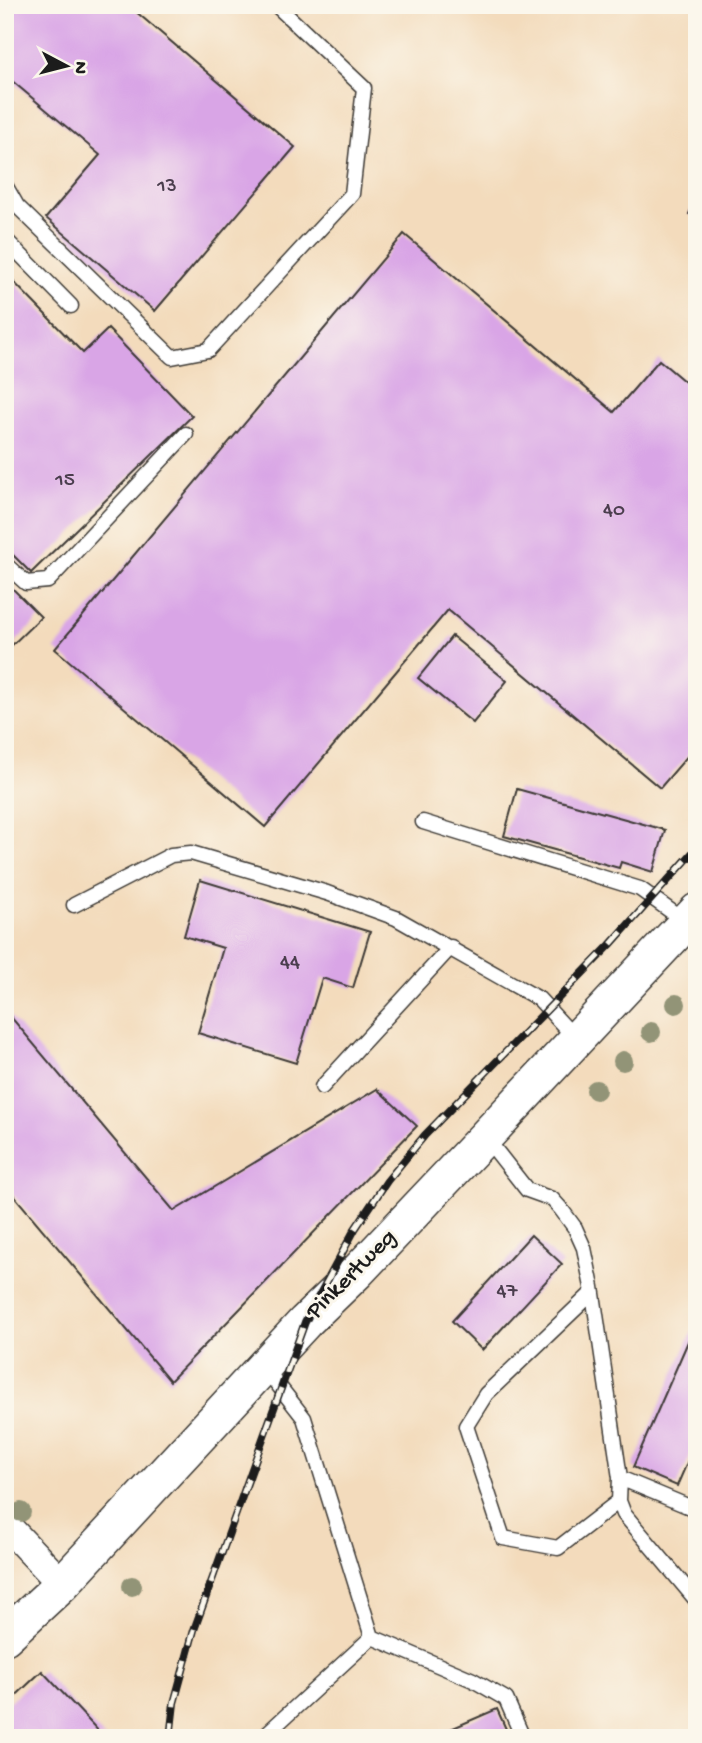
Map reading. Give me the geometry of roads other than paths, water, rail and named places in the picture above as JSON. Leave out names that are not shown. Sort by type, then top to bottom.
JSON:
[{"type":"street","name":"Pinkertweg","points":[[5,1637],[62,1584],[692,916]]},
{"type":"street","points":[[5,1524],[62,1584]]},
{"type":"lane","points":[[5,186],[17,206],[172,357],[208,350],[352,194],[364,88],[276,5]]},
{"type":"lane","points":[[5,239],[71,306]]},
{"type":"lane","points":[[5,564],[26,583],[48,581],[186,434]]},
{"type":"lane","points":[[423,822],[640,889],[692,916]]},
{"type":"lane","points":[[74,905],[171,855],[191,853],[327,893],[396,918],[539,999],[577,1040]]},
{"type":"lane","points":[[322,1087],[451,947]]},
{"type":"lane","points":[[485,1137],[527,1190],[552,1199],[575,1227],[584,1248],[592,1293],[620,1478],[619,1501],[624,1514],[697,1601]]},
{"type":"lane","points":[[592,1293],[486,1394],[466,1426],[503,1538],[558,1548],[619,1501]]},
{"type":"lane","points":[[264,1367],[304,1418],[372,1637],[473,1680],[506,1699],[523,1738]]},
{"type":"lane","points":[[620,1478],[697,1510]]},
{"type":"lane","points":[[262,1738],[372,1637]]},
{"type":"railway","points":[[170,1738],[174,1703],[194,1630],[305,1322],[355,1229],[387,1181],[425,1135],[610,945],[697,848]]}]
